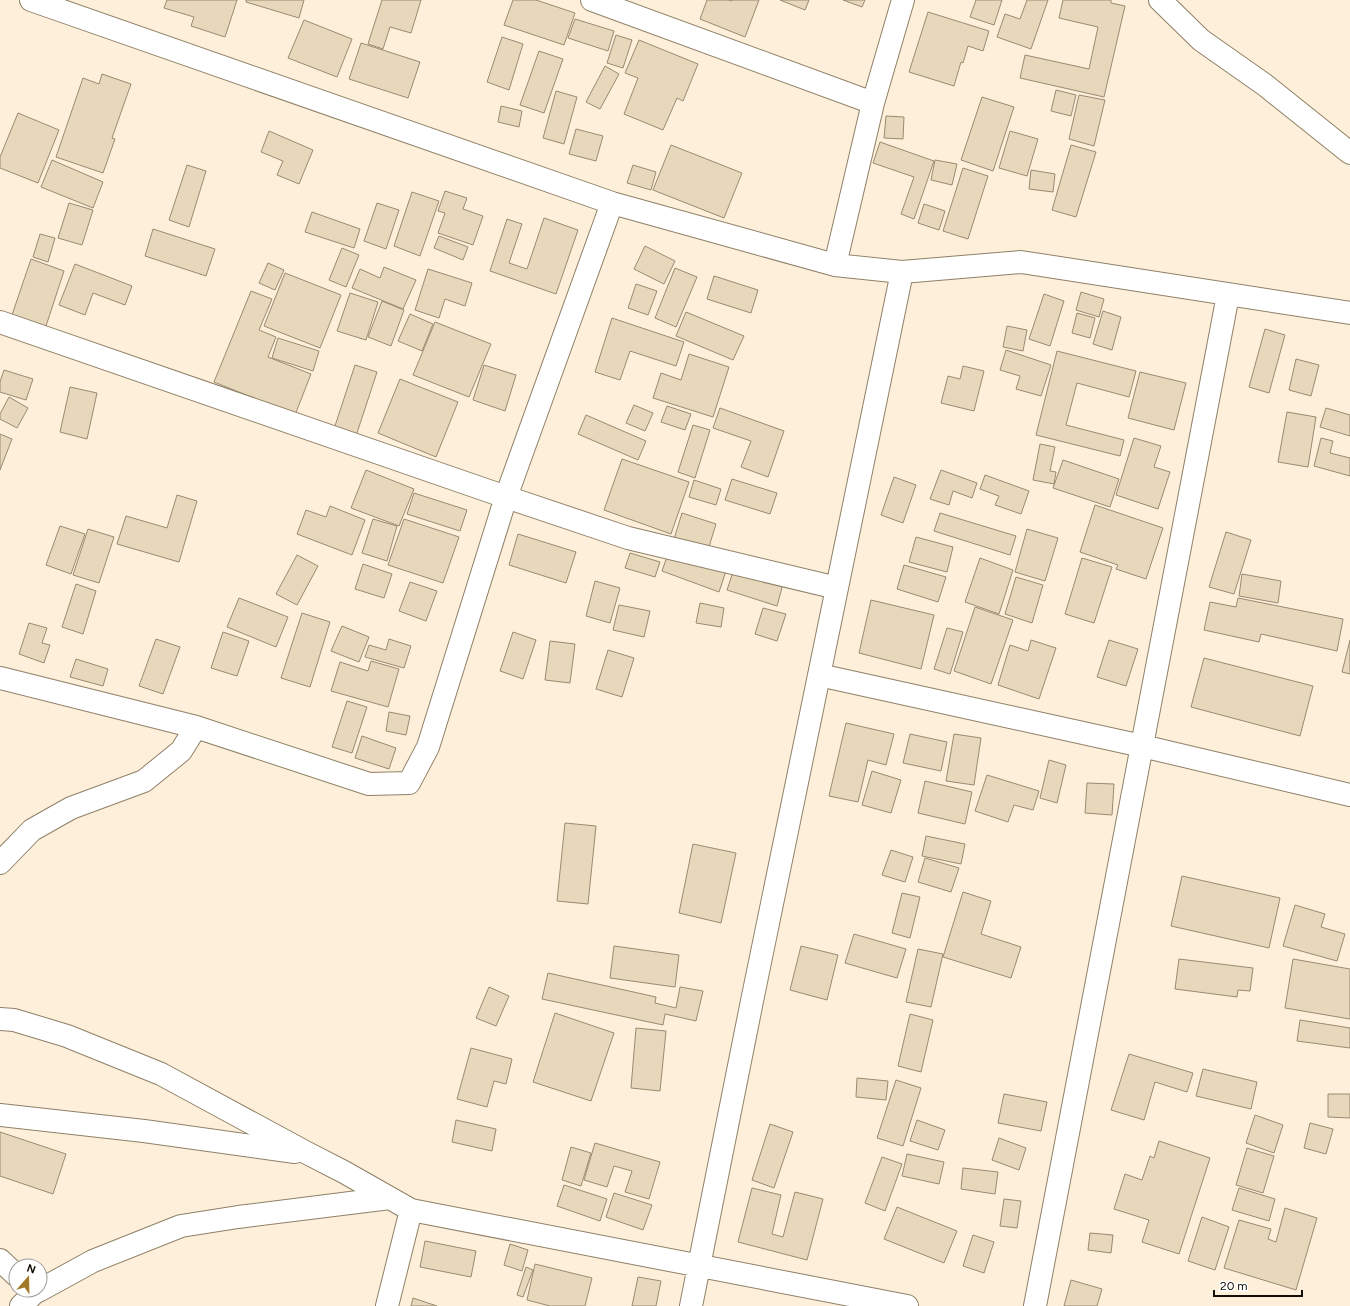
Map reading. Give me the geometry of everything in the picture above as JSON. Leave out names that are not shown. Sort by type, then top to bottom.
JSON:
[{"type":"street","points":[[31,0],[612,203],[835,265],[902,272],[1021,262],[1350,313]]},
{"type":"street","points":[[592,0],[873,103]]},
{"type":"street","points":[[835,265],[873,103],[903,0]]},
{"type":"street","points":[[1160,0],[1201,40],[1265,85],[1350,153]]},
{"type":"street","points":[[0,678],[196,727],[369,784],[409,783],[428,747],[506,497],[612,203]]},
{"type":"street","points":[[691,1306],[902,272]]},
{"type":"street","points":[[1035,1306],[1228,295]]},
{"type":"street","points":[[0,322],[628,538],[837,588]]},
{"type":"street","points":[[819,675],[1142,746],[1350,795]]},
{"type":"street","points":[[0,864],[32,830],[71,808],[144,781],[181,750],[196,727]]},
{"type":"street","points":[[0,1019],[14,1020],[67,1036],[161,1074],[344,1172],[411,1210],[907,1306]]},
{"type":"street","points":[[0,1115],[144,1131],[307,1153]]},
{"type":"street","points":[[48,1289],[93,1261],[181,1226],[238,1217],[390,1198]]},
{"type":"street","points":[[387,1306],[411,1210]]},
{"type":"street","points":[[0,1260],[8,1268]]},
{"type":"building","points":[[167,0],[237,0],[225,37],[191,26],[194,17],[164,8]]},
{"type":"building","points":[[246,0],[304,0],[299,18],[246,2]]},
{"type":"building","points":[[382,0],[421,0],[411,33],[390,27],[383,49],[368,44]]},
{"type":"building","points":[[513,0],[536,0],[575,13],[564,45],[504,25]]},
{"type":"building","points":[[707,0],[759,0],[745,37],[700,19]]},
{"type":"building","points":[[780,0],[809,0],[805,10]]},
{"type":"building","points":[[843,0],[865,0],[862,7]]},
{"type":"building","points":[[976,0],[1002,0],[994,25],[970,17]]},
{"type":"building","points":[[1027,0],[1048,0],[1031,49],[997,37],[1005,14],[1020,19]]},
{"type":"building","points":[[1063,0],[1111,0],[1111,3],[1125,6],[1104,97],[1020,78],[1025,55],[1089,69],[1098,27],[1059,18]]},
{"type":"building","points":[[928,12],[989,31],[983,51],[968,46],[963,63],[961,62],[954,86],[909,72]]},
{"type":"building","points":[[575,19],[614,31],[608,51],[568,38]]},
{"type":"building","points":[[304,20],[352,39],[337,77],[288,58]]},
{"type":"building","points":[[616,35],[632,40],[623,68],[607,63]]},
{"type":"building","points":[[502,37],[523,44],[509,90],[487,82]]},
{"type":"building","points":[[639,40],[698,64],[683,101],[677,98],[663,130],[624,114],[638,78],[625,73]]},
{"type":"building","points":[[361,43],[420,62],[408,98],[349,79]]},
{"type":"building","points":[[539,51],[563,59],[544,113],[520,105]]},
{"type":"building","points":[[605,66],[619,74],[600,109],[586,102]]},
{"type":"building","points":[[102,74],[131,84],[112,138],[115,139],[103,173],[56,157],[83,78],[99,84]]},
{"type":"building","points":[[1056,90],[1076,95],[1071,116],[1051,111]]},
{"type":"building","points":[[556,91],[577,97],[564,144],[543,138]]},
{"type":"building","points":[[1079,95],[1105,100],[1094,146],[1069,139]]},
{"type":"building","points":[[982,97],[1014,107],[993,171],[961,160]]},
{"type":"building","points":[[501,106],[522,111],[519,127],[498,122]]},
{"type":"building","points":[[18,113],[59,130],[38,183],[0,168],[0,157]]},
{"type":"building","points":[[886,116],[904,117],[903,139],[884,138]]},
{"type":"building","points":[[576,129],[603,136],[596,161],[569,154]]},
{"type":"building","points":[[269,131],[313,150],[299,184],[277,175],[283,161],[261,152]]},
{"type":"building","points":[[1010,131],[1038,139],[1027,176],[999,168]]},
{"type":"building","points":[[880,142],[934,161],[914,219],[901,214],[914,177],[873,163]]},
{"type":"building","points":[[671,145],[742,173],[724,218],[653,190]]},
{"type":"building","points":[[1071,145],[1096,152],[1076,217],[1052,210]]},
{"type":"building","points":[[52,160],[103,182],[93,208],[41,187]]},
{"type":"building","points":[[935,160],[957,164],[952,185],[931,180]]},
{"type":"building","points":[[187,165],[206,171],[189,227],[169,220]]},
{"type":"building","points":[[633,165],[656,172],[651,190],[627,183]]},
{"type":"building","points":[[963,168],[988,176],[968,239],[943,231]]},
{"type":"building","points":[[1031,170],[1055,174],[1053,192],[1029,189]]},
{"type":"building","points":[[445,191],[467,198],[463,209],[483,216],[473,245],[438,233],[445,213],[438,211]]},
{"type":"building","points":[[412,192],[439,201],[420,256],[394,246]]},
{"type":"building","points":[[69,203],[93,210],[82,245],[58,238]]},
{"type":"building","points":[[377,203],[399,210],[386,249],[364,241]]},
{"type":"building","points":[[924,204],[945,211],[939,230],[918,223]]},
{"type":"building","points":[[312,212],[360,229],[354,248],[305,232]]},
{"type":"building","points":[[544,218],[578,230],[556,294],[490,271],[507,219],[522,224],[509,263],[527,269]]},
{"type":"building","points":[[153,229],[215,249],[206,276],[145,256]]},
{"type":"building","points":[[40,234],[55,238],[48,262],[33,257]]},
{"type":"building","points":[[439,236],[468,247],[463,260],[434,248]]},
{"type":"building","points":[[645,246],[675,261],[664,284],[634,269]]},
{"type":"building","points":[[342,248],[359,255],[346,287],[329,280]]},
{"type":"building","points":[[31,259],[64,271],[46,326],[12,315]]},
{"type":"building","points":[[268,263],[284,270],[275,290],[259,283]]},
{"type":"building","points":[[75,264],[132,286],[125,305],[93,293],[85,315],[59,305]]},
{"type":"building","points":[[384,267],[416,280],[403,309],[352,288],[360,269],[380,278]]},
{"type":"building","points":[[675,268],[697,277],[676,327],[655,318]]},
{"type":"building","points":[[428,269],[472,283],[465,306],[445,299],[439,318],[415,310]]},
{"type":"building","points":[[285,273],[341,295],[320,348],[264,326]]},
{"type":"building","points":[[714,276],[758,290],[751,313],[707,299]]},
{"type":"building","points":[[636,284],[657,291],[648,315],[628,308]]},
{"type":"building","points":[[251,291],[272,299],[259,330],[276,337],[268,357],[311,374],[295,415],[214,382]]},
{"type":"building","points":[[1081,292],[1104,299],[1099,317],[1076,310]]},
{"type":"building","points":[[350,293],[378,302],[366,340],[337,331]]},
{"type":"building","points":[[1044,294],[1064,301],[1050,346],[1029,339]]},
{"type":"building","points":[[382,301],[404,310],[391,346],[368,337]]},
{"type":"building","points":[[1103,311],[1121,317],[1112,350],[1093,344]]},
{"type":"building","points":[[686,312],[744,336],[733,360],[676,336]]},
{"type":"building","points":[[1077,313],[1095,318],[1090,338],[1072,333]]},
{"type":"building","points":[[410,314],[433,324],[422,351],[398,341]]},
{"type":"building","points":[[612,318],[684,342],[676,366],[630,351],[620,380],[595,372]]},
{"type":"building","points":[[435,322],[491,344],[469,397],[413,375]]},
{"type":"building","points":[[1007,326],[1027,330],[1023,351],[1003,347]]},
{"type":"building","points":[[1265,329],[1285,335],[1269,393],[1249,387]]},
{"type":"building","points":[[278,338],[319,351],[313,371],[272,358]]},
{"type":"building","points":[[1006,350],[1051,365],[1041,396],[1016,389],[1020,376],[1000,370]]},
{"type":"building","points":[[1057,351],[1136,371],[1129,397],[1077,383],[1066,425],[1124,440],[1120,456],[1036,435]]},
{"type":"building","points":[[689,354],[729,367],[713,417],[653,398],[661,373],[681,380]]},
{"type":"building","points":[[1296,359],[1319,365],[1311,396],[1289,390]]},
{"type":"building","points":[[355,365],[377,372],[356,436],[334,429]]},
{"type":"building","points":[[484,365],[516,375],[505,411],[473,400]]},
{"type":"building","points":[[963,366],[984,371],[974,411],[941,403],[948,376],[960,379]]},
{"type":"building","points":[[4,370],[33,379],[26,400],[0,392],[0,382]]},
{"type":"building","points":[[1140,372],[1186,383],[1174,430],[1128,418]]},
{"type":"building","points":[[400,379],[458,402],[436,457],[378,433]]},
{"type":"building","points":[[70,387],[97,393],[87,439],[60,432]]},
{"type":"building","points":[[9,397],[28,408],[17,428],[0,419],[0,414]]},
{"type":"building","points":[[634,405],[653,413],[645,431],[626,423]]},
{"type":"building","points":[[667,406],[691,414],[685,430],[661,422]]},
{"type":"building","points":[[720,408],[784,431],[768,477],[741,467],[751,441],[713,428]]},
{"type":"building","points":[[1326,408],[1350,415],[1350,436],[1320,427]]},
{"type":"building","points":[[1287,412],[1316,417],[1308,467],[1278,462]]},
{"type":"building","points":[[586,415],[646,441],[638,460],[578,434]]},
{"type":"building","points":[[693,425],[710,430],[695,478],[678,472]]},
{"type":"building","points":[[0,434],[12,439],[0,470]]},
{"type":"building","points":[[1134,438],[1161,446],[1154,467],[1170,472],[1158,509],[1116,495]]},
{"type":"building","points":[[1321,438],[1333,441],[1330,453],[1350,458],[1350,476],[1314,466]]},
{"type":"building","points":[[1040,444],[1055,447],[1050,471],[1056,472],[1054,484],[1033,480]]},
{"type":"building","points":[[622,459],[689,482],[671,534],[604,510]]},
{"type":"building","points":[[1063,460],[1119,479],[1110,507],[1053,488]]},
{"type":"building","points":[[366,470],[414,489],[399,526],[351,508]]},
{"type":"building","points":[[941,470],[977,483],[972,498],[953,491],[949,505],[930,499]]},
{"type":"building","points":[[985,475],[1029,491],[1021,514],[995,505],[999,496],[980,489]]},
{"type":"building","points":[[894,477],[916,485],[903,523],[881,515]]},
{"type":"building","points":[[732,479],[777,493],[770,514],[725,500]]},
{"type":"building","points":[[694,480],[721,489],[716,505],[689,497]]},
{"type":"building","points":[[414,493],[467,510],[460,531],[407,514]]},
{"type":"building","points":[[177,495],[197,501],[179,562],[117,544],[126,516],[167,528]]},
{"type":"building","points":[[1095,505],[1163,528],[1146,579],[1116,569],[1118,565],[1080,552]]},
{"type":"building","points":[[330,506],[365,520],[352,555],[297,534],[306,510],[326,517]]},
{"type":"building","points":[[682,513],[716,524],[708,550],[674,539]]},
{"type":"building","points":[[940,513],[1016,536],[1010,555],[934,531]]},
{"type":"building","points":[[373,519],[397,526],[387,561],[362,553]]},
{"type":"building","points":[[404,519],[459,537],[443,583],[388,565]]},
{"type":"building","points":[[60,526],[85,534],[71,574],[46,565]]},
{"type":"building","points":[[88,529],[114,537],[99,583],[73,575]]},
{"type":"building","points":[[1027,529],[1058,538],[1045,581],[1015,572]]},
{"type":"building","points":[[1226,532],[1251,540],[1234,594],[1209,587]]},
{"type":"building","points":[[518,534],[576,552],[566,583],[509,565]]},
{"type":"building","points":[[916,537],[953,547],[947,572],[909,562]]},
{"type":"building","points":[[669,551],[726,571],[719,592],[662,571]]},
{"type":"building","points":[[630,553],[660,562],[655,577],[625,568]]},
{"type":"building","points":[[297,555],[318,566],[297,605],[276,594]]},
{"type":"building","points":[[980,558],[1013,570],[999,614],[965,602]]},
{"type":"building","points":[[1082,558],[1112,567],[1094,623],[1065,614]]},
{"type":"building","points":[[363,564],[392,574],[384,598],[355,589]]},
{"type":"building","points":[[904,565],[946,577],[938,602],[897,589]]},
{"type":"building","points":[[734,569],[783,584],[777,606],[727,590]]},
{"type":"building","points":[[1242,574],[1281,581],[1278,603],[1239,596]]},
{"type":"building","points":[[1016,577],[1043,585],[1032,623],[1005,614]]},
{"type":"building","points":[[595,581],[620,588],[610,623],[586,616]]},
{"type":"building","points":[[410,582],[437,591],[426,621],[399,611]]},
{"type":"building","points":[[76,584],[96,591],[83,634],[62,627]]},
{"type":"building","points":[[239,598],[288,617],[276,647],[227,627]]},
{"type":"building","points":[[1238,598],[1343,619],[1337,651],[1261,634],[1259,642],[1204,630],[1210,602],[1236,607]]},
{"type":"building","points":[[871,600],[934,615],[921,669],[859,653]]},
{"type":"building","points":[[700,603],[724,608],[721,627],[696,623]]},
{"type":"building","points":[[619,605],[650,611],[644,637],[613,630]]},
{"type":"building","points":[[975,607],[1013,620],[991,684],[954,671]]},
{"type":"building","points":[[763,608],[786,614],[777,641],[755,634]]},
{"type":"building","points":[[302,613],[330,622],[310,687],[281,678]]},
{"type":"building","points":[[29,623],[47,628],[42,643],[50,645],[44,663],[19,654]]},
{"type":"building","points":[[342,626],[369,637],[359,662],[331,651]]},
{"type":"building","points":[[947,628],[963,632],[950,674],[934,669]]},
{"type":"building","points":[[223,632],[249,641],[237,676],[211,668]]},
{"type":"building","points":[[513,632],[536,640],[523,679],[500,671]]},
{"type":"building","points":[[156,639],[180,647],[163,694],[139,686]]},
{"type":"building","points":[[389,639],[411,646],[404,668],[365,657],[369,645],[386,650]]},
{"type":"building","points":[[1031,640],[1056,648],[1039,699],[998,685],[1010,645],[1028,651]]},
{"type":"building","points":[[1109,640],[1138,649],[1126,686],[1097,677]]},
{"type":"building","points":[[1350,640],[1350,674],[1342,672]]},
{"type":"building","points":[[550,641],[575,644],[570,683],[545,680]]},
{"type":"building","points":[[608,650],[634,658],[622,697],[596,689]]},
{"type":"building","points":[[1204,658],[1313,686],[1300,736],[1191,707]]},
{"type":"building","points":[[76,659],[108,669],[103,686],[70,677]]},
{"type":"building","points":[[371,661],[399,669],[388,707],[331,691],[340,662],[368,671]]},
{"type":"building","points":[[347,701],[367,707],[352,753],[332,747]]},
{"type":"building","points":[[389,712],[410,716],[406,735],[386,731]]},
{"type":"building","points":[[846,723],[894,734],[886,765],[868,760],[858,802],[829,796]]},
{"type":"building","points":[[910,734],[947,742],[941,771],[903,763]]},
{"type":"building","points":[[954,734],[981,738],[974,785],[946,781]]},
{"type":"building","points":[[362,736],[396,748],[389,769],[355,758]]},
{"type":"building","points":[[1049,760],[1066,765],[1057,803],[1040,798]]},
{"type":"building","points":[[872,771],[901,780],[891,813],[862,805]]},
{"type":"building","points":[[987,775],[1039,791],[1033,810],[1014,805],[1008,822],[975,811]]},
{"type":"building","points":[[925,781],[972,792],[965,824],[918,813]]},
{"type":"building","points":[[1087,783],[1114,784],[1112,815],[1085,813]]},
{"type":"building","points":[[565,823],[596,826],[588,904],[557,901]]},
{"type":"building","points":[[926,836],[965,844],[961,864],[922,856]]},
{"type":"building","points":[[693,844],[736,853],[721,923],[679,913]]},
{"type":"building","points":[[891,850],[913,857],[905,882],[882,875]]},
{"type":"building","points":[[925,858],[959,868],[951,892],[918,882]]},
{"type":"building","points":[[1182,876],[1280,898],[1269,948],[1171,926]]},
{"type":"building","points":[[963,892],[991,901],[981,934],[1021,947],[1011,978],[943,957]]},
{"type":"building","points":[[902,893],[920,897],[910,938],[892,933]]},
{"type":"building","points":[[1295,905],[1325,914],[1321,927],[1345,934],[1337,961],[1283,946]]},
{"type":"building","points":[[854,934],[906,949],[897,978],[845,963]]},
{"type":"building","points":[[614,946],[679,955],[675,987],[610,978]]},
{"type":"building","points":[[801,946],[838,955],[827,1000],[790,990]]},
{"type":"building","points":[[918,949],[943,954],[931,1007],[906,1002]]},
{"type":"building","points":[[1179,959],[1253,968],[1250,991],[1238,990],[1237,997],[1175,989]]},
{"type":"building","points":[[1293,959],[1350,969],[1350,1019],[1285,1008]]},
{"type":"building","points":[[548,973],[656,997],[655,1003],[676,1008],[680,987],[703,991],[696,1021],[665,1014],[663,1025],[542,999]]},
{"type":"building","points":[[489,987],[509,996],[496,1026],[476,1018]]},
{"type":"building","points":[[555,1013],[614,1033],[591,1101],[533,1082]]},
{"type":"building","points":[[910,1014],[933,1020],[921,1072],[898,1066]]},
{"type":"building","points":[[1300,1020],[1350,1028],[1350,1048],[1297,1041]]},
{"type":"building","points":[[636,1028],[666,1031],[660,1091],[631,1088]]},
{"type":"building","points":[[471,1048],[512,1059],[506,1084],[494,1081],[487,1107],[457,1099]]},
{"type":"building","points":[[1129,1054],[1193,1073],[1187,1092],[1155,1082],[1144,1120],[1111,1110]]},
{"type":"building","points":[[1203,1069],[1257,1082],[1251,1109],[1196,1096]]},
{"type":"building","points":[[857,1078],[888,1081],[886,1100],[856,1097]]},
{"type":"building","points":[[896,1080],[921,1088],[903,1146],[877,1138]]},
{"type":"building","points":[[1004,1094],[1047,1102],[1041,1131],[998,1123]]},
{"type":"building","points":[[1328,1094],[1350,1094],[1350,1118],[1328,1117]]},
{"type":"building","points":[[1255,1115],[1283,1125],[1274,1153],[1246,1143]]},
{"type":"building","points":[[456,1120],[496,1129],[492,1151],[452,1142]]},
{"type":"building","points":[[917,1120],[945,1130],[938,1150],[910,1141]]},
{"type":"building","points":[[1310,1123],[1333,1129],[1326,1154],[1304,1148]]},
{"type":"building","points":[[770,1124],[793,1132],[774,1188],[752,1180]]},
{"type":"building","points":[[0,1132],[66,1154],[53,1194],[0,1176]]},
{"type":"building","points":[[999,1138],[1026,1148],[1019,1170],[992,1160]]},
{"type":"building","points":[[1159,1141],[1210,1158],[1179,1254],[1142,1242],[1149,1220],[1114,1209],[1125,1174],[1142,1180],[1150,1156],[1154,1158]]},
{"type":"building","points":[[595,1143],[660,1162],[649,1199],[625,1192],[632,1171],[614,1166],[607,1187],[584,1180]]},
{"type":"building","points":[[571,1147],[591,1153],[581,1186],[562,1180]]},
{"type":"building","points":[[1247,1148],[1274,1156],[1263,1193],[1236,1185]]},
{"type":"building","points":[[907,1154],[944,1162],[939,1184],[902,1176]]},
{"type":"building","points":[[882,1157],[902,1164],[885,1211],[865,1203]]},
{"type":"building","points":[[963,1168],[998,1172],[995,1194],[961,1189]]},
{"type":"building","points":[[564,1185],[607,1199],[600,1221],[557,1206]]},
{"type":"building","points":[[752,1188],[781,1195],[772,1234],[783,1237],[795,1192],[823,1199],[807,1260],[738,1242]]},
{"type":"building","points":[[1239,1188],[1275,1199],[1269,1221],[1232,1210]]},
{"type":"building","points":[[614,1193],[652,1205],[643,1230],[606,1217]]},
{"type":"building","points":[[1004,1199],[1021,1201],[1017,1228],[1000,1226]]},
{"type":"building","points":[[897,1207],[957,1231],[944,1263],[884,1239]]},
{"type":"building","points":[[1285,1208],[1317,1218],[1296,1290],[1224,1268],[1239,1220],[1271,1229],[1268,1239],[1276,1242]]},
{"type":"building","points":[[1202,1217],[1229,1227],[1215,1270],[1188,1261]]},
{"type":"building","points":[[1090,1233],[1113,1235],[1111,1253],[1088,1250]]},
{"type":"building","points":[[973,1235],[994,1242],[984,1273],[963,1266]]},
{"type":"building","points":[[425,1241],[476,1251],[471,1277],[420,1267]]},
{"type":"building","points":[[510,1244],[528,1250],[522,1271],[504,1265]]},
{"type":"building","points":[[535,1264],[592,1278],[585,1306],[550,1306],[527,1300]]},
{"type":"building","points":[[526,1267],[533,1270],[523,1297],[517,1295]]},
{"type":"building","points":[[638,1277],[661,1281],[656,1306],[632,1306]]},
{"type":"building","points":[[1071,1280],[1102,1289],[1097,1306],[1064,1306]]},
{"type":"building","points":[[413,1298],[437,1306],[411,1306]]}]
